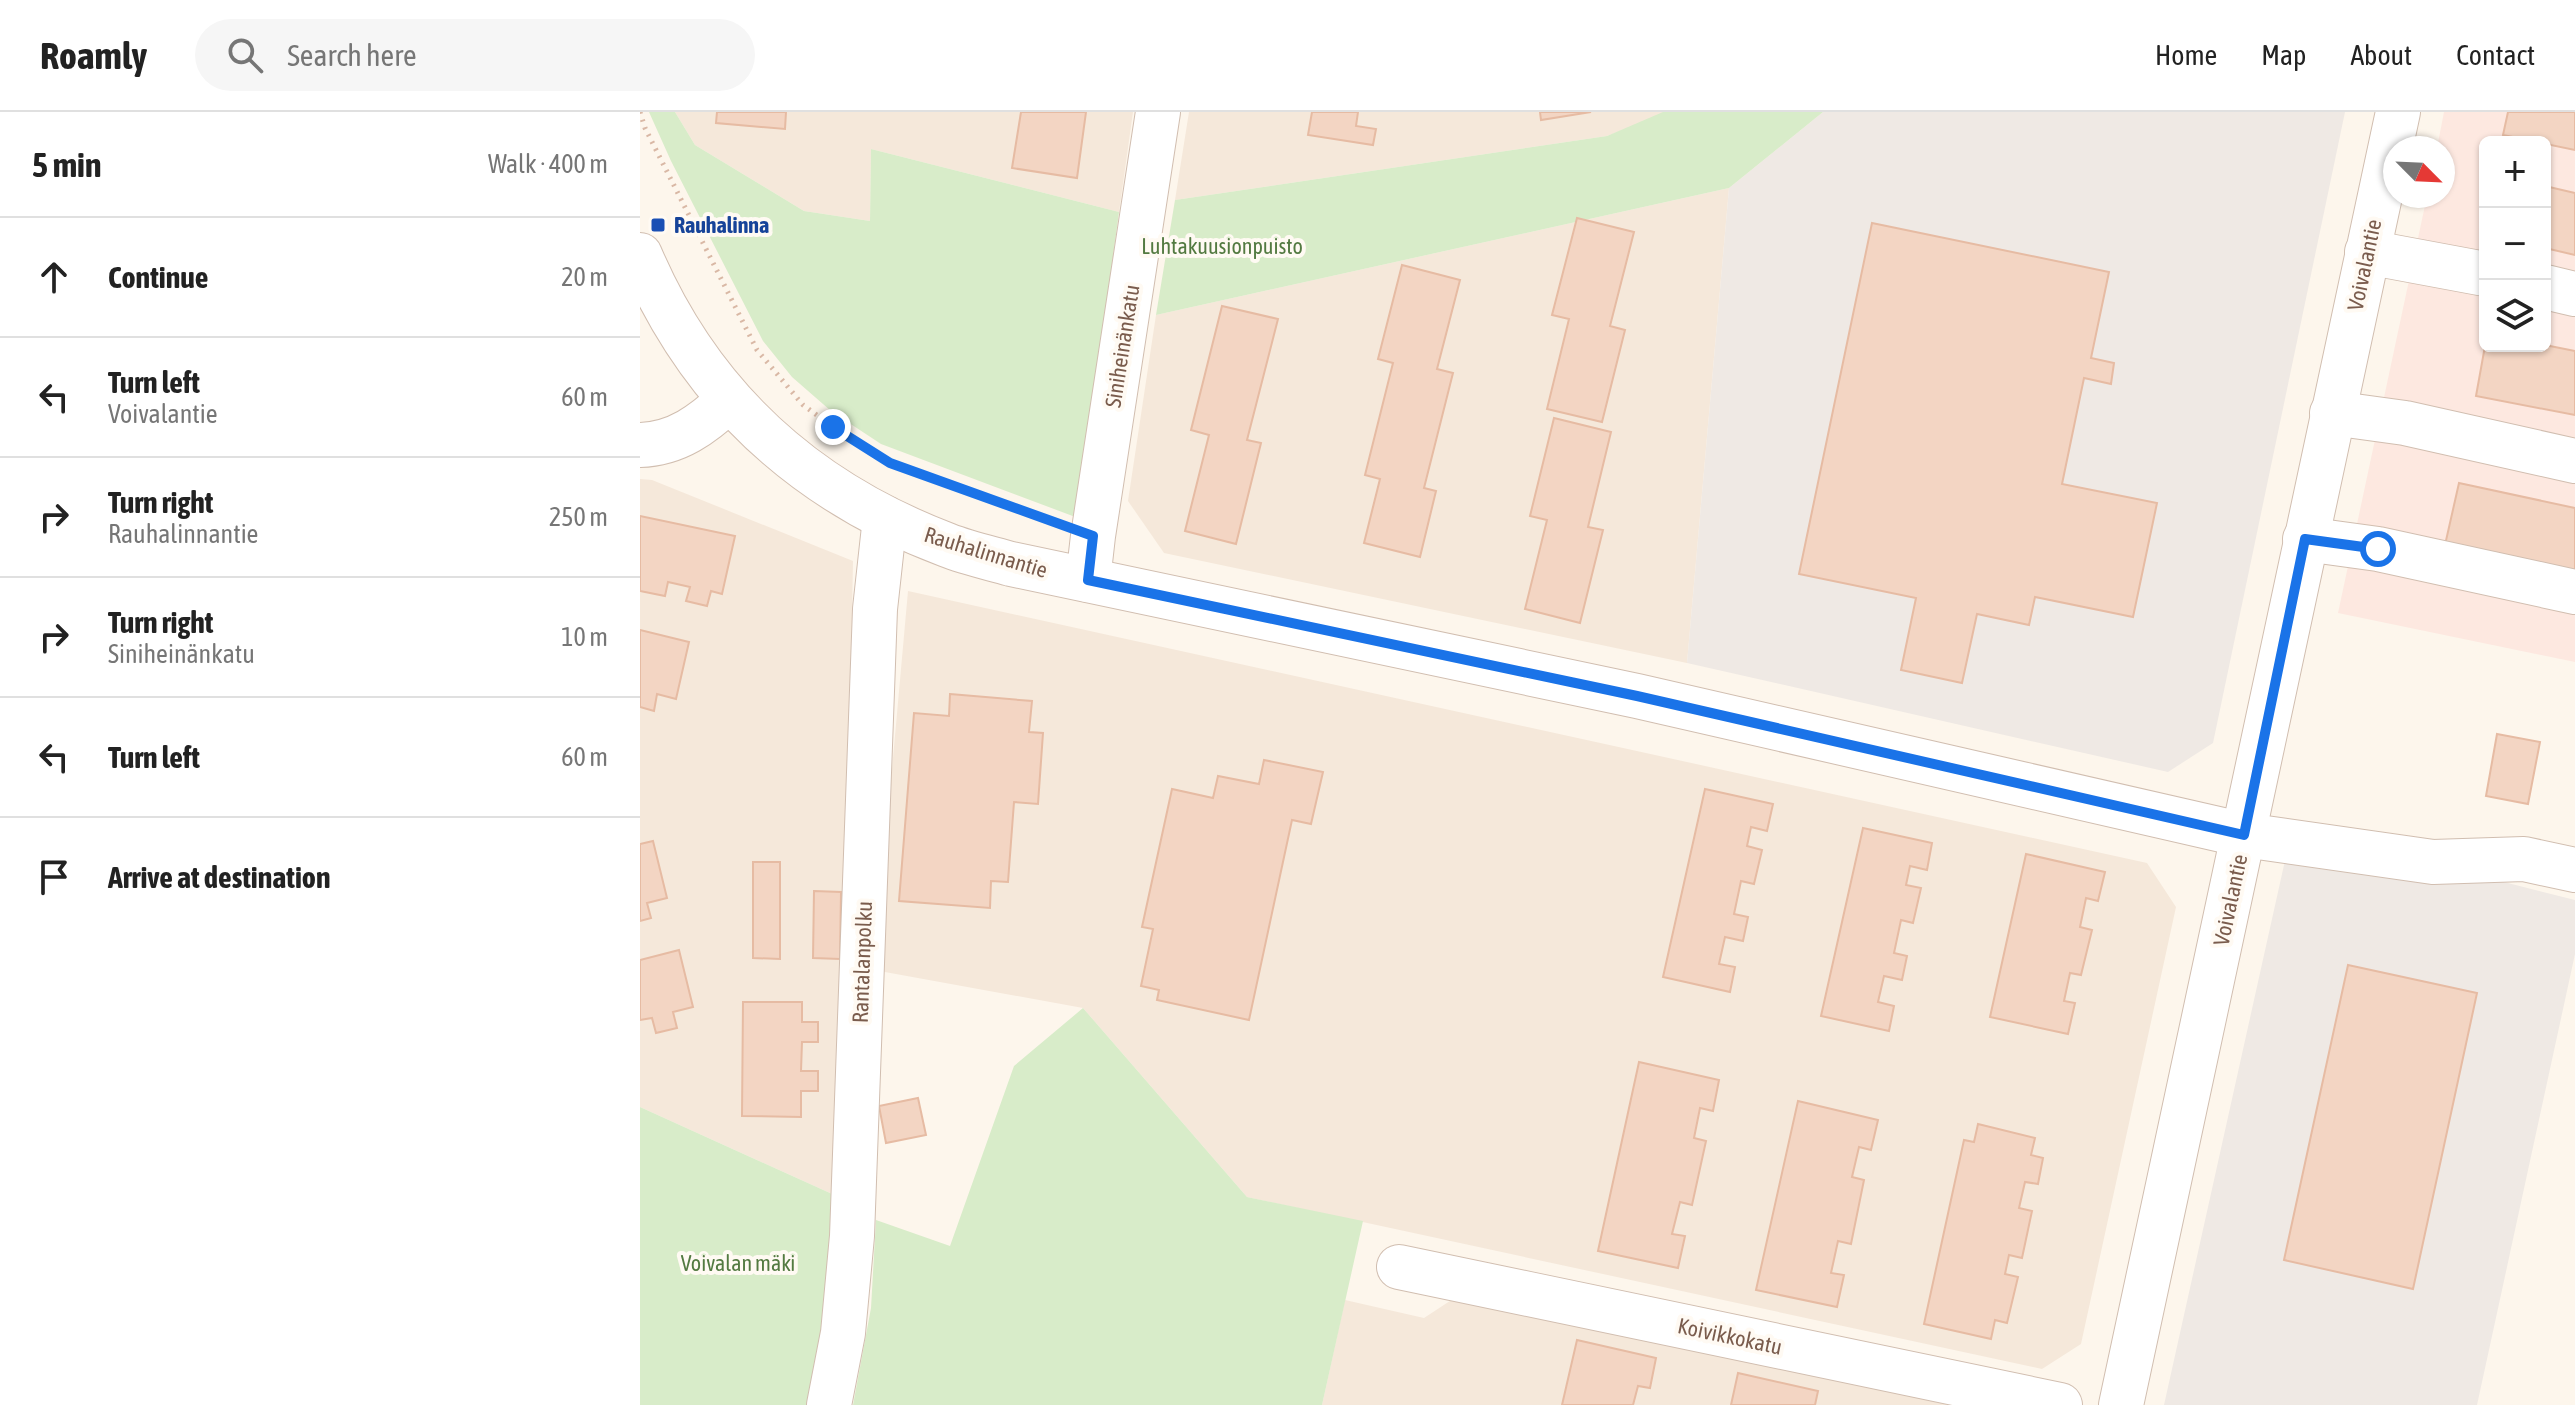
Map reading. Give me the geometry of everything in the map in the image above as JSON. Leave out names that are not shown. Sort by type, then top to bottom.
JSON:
[{"type":"street","name":"Siniheinänkatu","points":[[1088,580],[1158,112]]},
{"type":"street","name":"Voivalantie","points":[[2121,1405],[2398,112]]},
{"type":"street","points":[[2367,252],[2479,273]]},
{"type":"street","name":"Rauhalinnantie","points":[[640,255],[661,302],[693,353],[729,400],[773,445],[825,483],[885,518],[948,546],[1011,564],[1653,700],[2244,835],[2433,862],[2524,859],[2575,870]]},
{"type":"street","points":[[2551,288],[2575,294]]},
{"type":"street","points":[[640,445],[675,439],[695,429],[729,400]]},
{"type":"street","points":[[2332,413],[2405,423],[2575,461]]},
{"type":"street","name":"Rantalanpolku","points":[[829,1405],[843,1333],[852,1236],[875,609],[885,518]]},
{"type":"street","points":[[2305,539],[2378,549],[2575,592]]},
{"type":"street","name":"Koivikkokatu","points":[[1399,1267],[2060,1405]]},
{"type":"path","points":[[640,112],[643,128],[757,350],[803,405],[861,447],[890,463],[1093,536]]},
{"type":"shaded area","points":[[675,112],[1133,112],[1119,212],[871,149],[870,221],[804,211],[695,145]]},
{"type":"shaded area","points":[[1189,112],[1671,112],[1607,136],[1175,200]]},
{"type":"shaded area","points":[[1823,112],[2345,112],[2213,743],[2168,772],[1687,663],[1729,188]]},
{"type":"shaded area","points":[[2444,112],[2575,112],[2575,662],[2338,613],[2424,208],[2455,208],[2455,136],[2439,136]]},
{"type":"shaded area","points":[[1729,188],[1687,663],[1164,553],[1128,501],[1156,315]]},
{"type":"shaded area","points":[[640,479],[652,480],[853,561],[841,1198],[640,1107]]},
{"type":"shaded area","points":[[908,591],[2147,863],[2176,907],[2081,1344],[2042,1369],[1247,1197],[1083,1008],[874,970]]},
{"type":"shaded area","points":[[2286,856],[2384,875],[2504,882],[2575,900],[2575,954],[2477,1405],[2164,1405]]},
{"type":"shaded area","points":[[1456,1297],[1950,1405],[1322,1405],[1345,1300],[1424,1318]]},
{"type":"green space","points":[[649,112],[675,112],[695,145],[804,211],[870,221],[871,149],[1119,212],[1078,518],[881,444],[831,411],[792,377],[763,341]]},
{"type":"green space","name":"Luhtakuusionpuisto","points":[[1663,112],[1823,112],[1729,188],[1156,315],[1175,200],[1607,136]]},
{"type":"green space","points":[[1083,1008],[1247,1197],[1363,1221],[1322,1405],[853,1405],[871,1308],[876,1220],[950,1246],[1014,1066]]},
{"type":"green space","name":"Voivalan mäki","points":[[640,1107],[841,1198],[811,1405],[640,1405]]},
{"type":"building","points":[[717,112],[786,112],[785,129],[716,123]]},
{"type":"building","points":[[1021,112],[1086,112],[1077,178],[1012,168]]},
{"type":"building","points":[[1312,112],[1358,112],[1356,126],[1376,129],[1373,145],[1308,135]]},
{"type":"building","points":[[1540,112],[1591,112],[1541,120]]},
{"type":"building","points":[[2508,112],[2575,112],[2575,150],[2551,145],[2551,136],[2503,135]]},
{"type":"building","points":[[2551,187],[2575,193],[2575,255],[2551,249]]},
{"type":"building","points":[[1577,218],[1634,232],[1610,326],[1625,330],[1602,422],[1547,409],[1569,319],[1552,315]]},
{"type":"building","points":[[1872,223],[2109,272],[2091,358],[2114,363],[2111,384],[2084,378],[2062,484],[2157,503],[2133,617],[2035,597],[2029,625],[1977,614],[1962,683],[1901,670],[1916,598],[1799,574]]},
{"type":"building","points":[[1402,265],[1460,280],[1437,369],[1453,373],[1424,488],[1436,491],[1420,557],[1364,543],[1380,479],[1365,475],[1393,363],[1378,359]]},
{"type":"building","points":[[1222,306],[1278,319],[1247,440],[1261,443],[1236,544],[1185,531],[1209,435],[1191,430]]},
{"type":"building","points":[[2551,346],[2575,351],[2575,415],[2476,396],[2484,352],[2551,352]]},
{"type":"building","points":[[1554,418],[1611,432],[1588,527],[1603,530],[1580,623],[1525,609],[1547,520],[1530,516]]},
{"type":"building","points":[[2459,483],[2575,508],[2575,573],[2445,545]]},
{"type":"building","points":[[640,516],[735,536],[722,594],[711,591],[707,606],[686,601],[690,587],[668,582],[665,596],[640,591]]},
{"type":"building","points":[[640,630],[689,642],[676,699],[657,694],[654,711],[640,707]]},
{"type":"building","points":[[950,694],[1032,701],[1029,732],[1043,733],[1038,804],[1014,802],[1008,882],[991,881],[990,908],[899,901],[914,713],[949,716]]},
{"type":"building","points":[[2497,734],[2540,742],[2528,804],[2486,796]]},
{"type":"building","points":[[1264,760],[1323,772],[1311,824],[1292,820],[1249,1020],[1157,1000],[1159,990],[1141,986],[1153,929],[1142,927],[1172,789],[1213,798],[1218,776],[1259,784]]},
{"type":"building","points":[[1705,789],[1773,804],[1767,831],[1751,827],[1747,846],[1762,850],[1754,884],[1741,881],[1734,914],[1748,917],[1743,941],[1725,937],[1719,964],[1735,967],[1730,992],[1663,977]]},
{"type":"building","points":[[1863,828],[1932,843],[1927,870],[1910,866],[1906,885],[1921,888],[1913,923],[1901,920],[1894,953],[1907,956],[1902,980],[1884,976],[1878,1002],[1894,1006],[1889,1031],[1821,1016]]},
{"type":"building","points":[[653,841],[667,898],[647,903],[651,918],[640,921],[640,844]]},
{"type":"building","points":[[2026,854],[2105,872],[2098,901],[2086,898],[2080,927],[2092,930],[2081,975],[2070,973],[2064,1001],[2075,1003],[2068,1034],[1990,1017]]},
{"type":"building","points":[[753,862],[780,862],[780,959],[753,958]]},
{"type":"building","points":[[814,891],[841,892],[840,959],[813,958]]},
{"type":"building","points":[[679,950],[693,1007],[673,1012],[677,1028],[656,1033],[652,1018],[640,1020],[640,960]]},
{"type":"building","points":[[2348,965],[2477,993],[2413,1289],[2284,1260]]},
{"type":"building","points":[[743,1002],[802,1002],[802,1022],[818,1022],[818,1042],[802,1042],[801,1071],[818,1071],[818,1091],[801,1091],[801,1117],[742,1116]]},
{"type":"building","points":[[1639,1062],[1719,1080],[1713,1111],[1700,1108],[1694,1138],[1706,1141],[1692,1205],[1680,1202],[1672,1234],[1685,1236],[1678,1268],[1598,1251]]},
{"type":"building","points":[[918,1098],[926,1135],[886,1143],[879,1106]]},
{"type":"building","points":[[1798,1101],[1878,1120],[1871,1150],[1859,1147],[1852,1177],[1864,1180],[1851,1244],[1838,1241],[1831,1273],[1844,1275],[1837,1307],[1756,1290]]},
{"type":"building","points":[[1978,1124],[2035,1138],[2031,1155],[2043,1158],[2038,1184],[2025,1182],[2019,1208],[2032,1211],[2022,1258],[2009,1255],[2005,1274],[2018,1277],[2007,1323],[1995,1320],[1991,1339],[1924,1324],[1964,1140],[1974,1142]]},
{"type":"building","points":[[1577,1340],[1656,1358],[1650,1388],[1638,1386],[1633,1405],[1562,1405]]},
{"type":"building","points":[[1738,1373],[1818,1391],[1815,1405],[1731,1405]]},
{"type":"place","name":"Rauhalinna","points":[[658,225]]},
{"type":"route","points":[[833,427],[890,463],[1093,536],[1088,580],[1637,696],[2244,835],[2305,539],[2378,549]]}]
